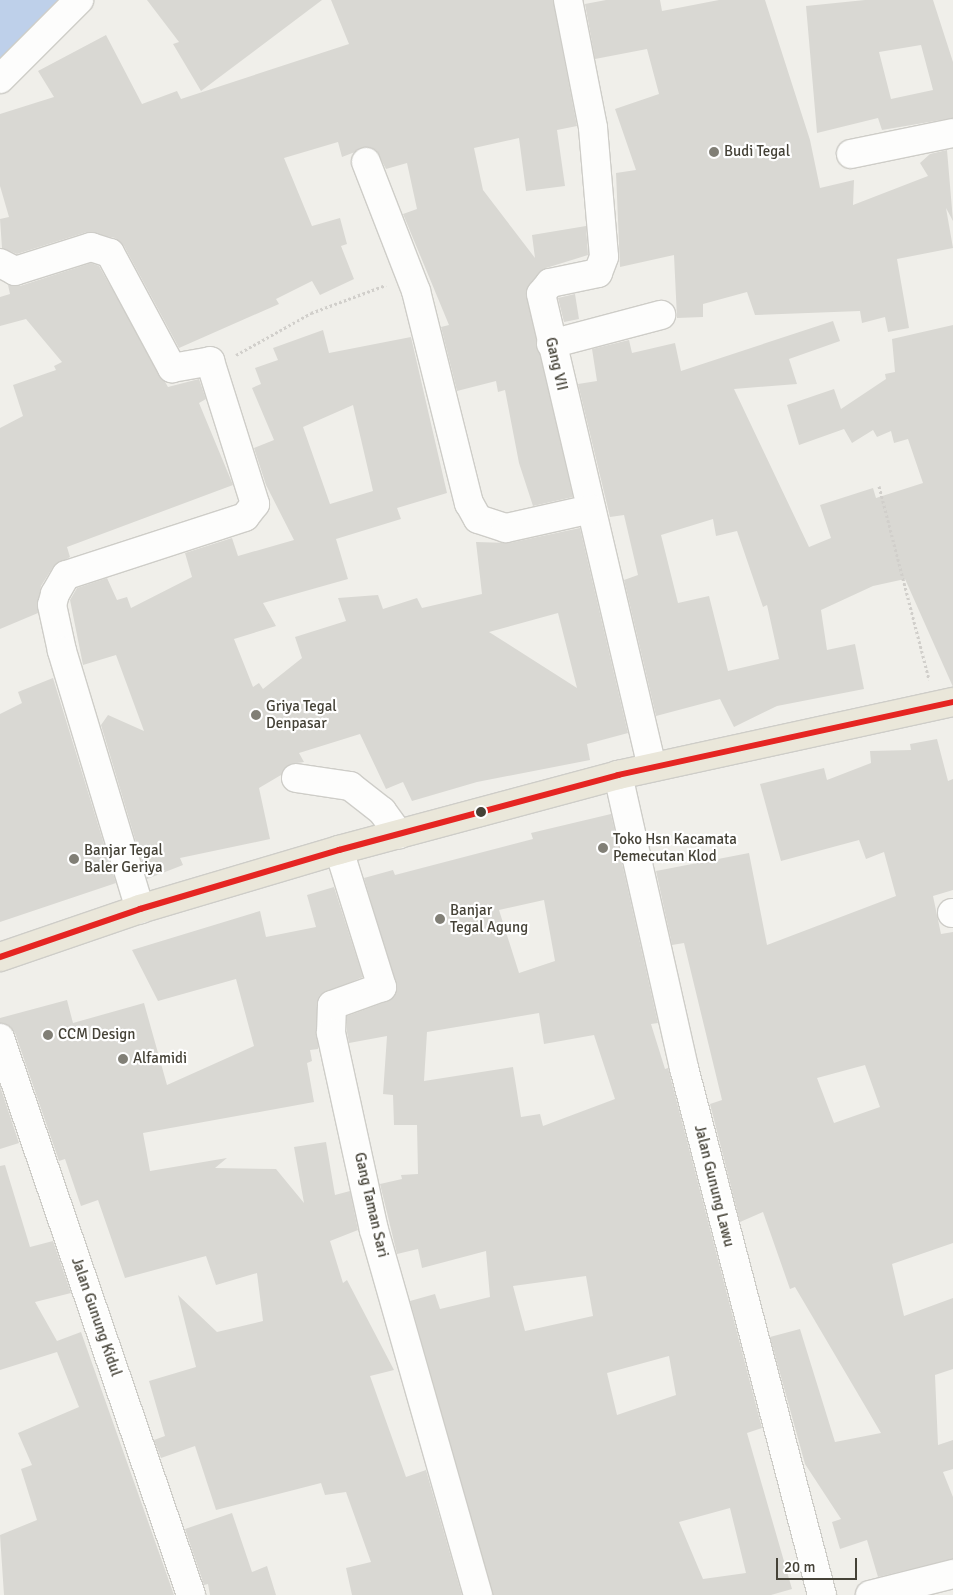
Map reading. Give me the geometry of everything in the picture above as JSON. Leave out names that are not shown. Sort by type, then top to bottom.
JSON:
[{"type":"highway","points":[[0,957],[140,909],[339,850],[618,774],[944,703]]},
{"type":"street","points":[[0,79],[80,0]]},
{"type":"street","name":"Gang VII","points":[[568,0],[593,128],[604,257],[598,273],[550,283],[542,289],[550,344],[652,766]]},
{"type":"street","points":[[851,154],[953,133]]},
{"type":"street","points":[[366,162],[410,276],[469,503],[478,519],[506,528],[591,509]]},
{"type":"street","points":[[0,264],[15,271],[91,247],[106,250],[172,368],[176,370],[208,360],[214,370],[255,504],[253,511],[66,575],[52,605],[62,651],[140,909]]},
{"type":"street","points":[[550,344],[661,315]]},
{"type":"street","name":"Jalan Gunung Lawu","points":[[618,774],[684,1068],[822,1595]]},
{"type":"street","points":[[296,778],[350,786],[382,811],[399,834]]},
{"type":"street","name":"Gang Taman Sari","points":[[339,850],[382,987],[332,1004],[331,1033],[374,1230],[478,1595]]},
{"type":"street","name":"Jalan Gunung Kidul","points":[[0,1038],[191,1595]]},
{"type":"street","points":[[870,1595],[909,1590],[953,1574]]},
{"type":"path","points":[[214,370],[311,313],[410,276]]},
{"type":"path","points":[[879,486],[944,703]]},
{"type":"water","points":[[0,0],[61,0],[0,59]]},
{"type":"building","points":[[147,0],[322,0],[201,91],[173,44],[179,42]]},
{"type":"building","points":[[331,0],[553,0],[577,126],[557,130],[565,186],[526,191],[519,138],[474,148],[483,190],[535,258],[532,235],[586,226],[588,255],[546,268],[526,291],[573,497],[533,506],[519,463],[505,390],[498,392],[496,381],[457,391],[441,327],[449,325],[403,214],[417,209],[407,163],[386,169],[376,150],[368,147],[342,157],[338,142],[284,158],[312,226],[340,218],[347,244],[341,246],[354,279],[320,295],[312,281],[276,299],[279,304],[179,348],[124,246],[115,238],[87,232],[17,254],[2,248],[0,219],[9,217],[0,186],[0,114],[54,97],[38,71],[106,35],[142,104],[177,91],[181,99],[349,44]]},
{"type":"building","points":[[606,0],[660,0],[662,11],[719,0],[765,0],[810,140],[820,188],[854,180],[853,205],[928,176],[920,163],[930,154],[947,150],[953,221],[946,208],[953,248],[897,259],[909,328],[888,332],[885,317],[862,323],[860,311],[755,315],[747,292],[703,304],[703,317],[677,318],[674,255],[620,267],[616,173],[636,170],[615,109],[659,94],[647,49],[595,59],[585,4]]},
{"type":"building","points":[[865,0],[933,0],[953,62],[953,118],[882,130],[878,118],[817,133],[806,6]],"holes":[[[921,45],[933,90],[891,99],[879,52]]]},
{"type":"building","points":[[91,263],[99,266],[168,387],[199,379],[206,399],[199,403],[233,485],[67,547],[70,557],[53,567],[41,586],[38,613],[0,629],[0,428],[23,416],[13,385],[56,370],[54,366],[62,362],[26,319],[0,326],[0,297],[10,294],[8,285],[20,286]]},
{"type":"building","points":[[575,294],[579,319],[564,322],[558,298]]},
{"type":"building","points":[[833,321],[840,341],[789,359],[797,384],[734,389],[809,547],[831,538],[820,505],[873,488],[876,498],[923,483],[908,439],[894,443],[891,431],[877,437],[873,430],[852,443],[844,429],[799,445],[787,405],[834,389],[841,409],[886,379],[885,374],[895,372],[892,339],[953,325],[953,687],[905,579],[873,586],[821,610],[827,650],[855,644],[864,689],[777,706],[734,727],[720,699],[656,716],[624,580],[638,575],[624,515],[610,517],[578,384],[597,381],[592,349],[629,340],[632,353],[675,343],[681,371]],"holes":[[[713,519],[716,536],[737,531],[763,607],[767,605],[779,659],[728,671],[709,596],[678,603],[661,535]]]},
{"type":"building","points":[[323,330],[329,353],[411,337],[447,493],[397,508],[401,519],[336,539],[348,579],[263,603],[276,626],[234,639],[253,687],[259,683],[263,689],[302,658],[295,637],[346,621],[338,598],[378,595],[383,609],[417,598],[422,608],[482,594],[476,542],[509,543],[580,528],[628,733],[587,744],[590,760],[477,782],[412,801],[403,782],[386,789],[360,734],[299,753],[304,762],[290,764],[281,775],[259,788],[270,839],[180,858],[183,865],[147,879],[101,725],[108,715],[144,731],[116,655],[83,665],[70,600],[77,588],[107,578],[117,600],[127,597],[131,608],[192,577],[185,553],[232,538],[238,556],[294,540],[266,485],[254,448],[274,440],[252,388],[261,384],[255,368],[278,360],[273,348]],"holes":[[[353,405],[373,491],[330,504],[303,427]],[[558,613],[577,688],[489,632]]]},
{"type":"building","points":[[53,678],[116,883],[0,922],[0,714],[22,703],[18,692]]},
{"type":"building","points":[[937,739],[948,781],[953,779],[953,890],[933,896],[941,934],[953,932],[953,1243],[892,1264],[904,1316],[953,1298],[953,1369],[935,1375],[938,1445],[953,1440],[953,1469],[943,1472],[953,1497],[953,1559],[878,1577],[867,1540],[840,1549],[832,1522],[841,1519],[805,1464],[770,1337],[800,1329],[835,1442],[881,1433],[795,1287],[790,1289],[763,1212],[740,1222],[710,1104],[722,1100],[684,943],[672,945],[656,871],[749,853],[767,945],[896,896],[884,852],[866,859],[859,840],[781,861],[760,784],[824,768],[827,780],[871,763],[870,751],[911,750],[910,744]],"holes":[[[865,1065],[880,1107],[834,1123],[817,1078]]]},
{"type":"building","points":[[611,814],[658,1023],[651,1024],[665,1069],[668,1068],[762,1428],[747,1433],[792,1589],[771,1595],[493,1595],[410,1301],[435,1294],[440,1309],[490,1297],[486,1251],[422,1268],[418,1249],[397,1254],[380,1184],[402,1179],[401,1175],[418,1174],[417,1125],[394,1125],[393,1095],[383,1094],[387,1036],[349,1043],[347,1016],[388,1001],[397,990],[364,878],[393,870],[395,875],[533,839],[531,833]],"holes":[[[544,900],[555,961],[519,973],[499,910]],[[539,1013],[544,1044],[594,1035],[615,1099],[543,1126],[540,1114],[521,1117],[513,1067],[424,1081],[427,1032]],[[586,1276],[593,1316],[525,1331],[513,1286]],[[669,1356],[676,1395],[617,1415],[607,1373]],[[730,1508],[746,1573],[703,1579],[679,1522]]]},
{"type":"building","points":[[334,887],[363,977],[319,996],[318,1049],[310,1050],[312,1061],[307,1063],[314,1102],[143,1133],[150,1171],[227,1158],[215,1168],[276,1169],[304,1203],[294,1147],[326,1142],[335,1195],[350,1191],[358,1230],[330,1241],[343,1283],[347,1280],[394,1370],[370,1376],[406,1477],[426,1470],[462,1595],[352,1595],[346,1568],[371,1562],[346,1492],[325,1495],[321,1483],[216,1510],[195,1446],[161,1458],[154,1440],[165,1436],[149,1381],[196,1367],[178,1295],[217,1332],[263,1321],[257,1273],[216,1285],[206,1256],[125,1278],[98,1200],[81,1206],[65,1159],[59,1161],[15,1033],[0,1023],[0,1018],[67,1000],[73,1023],[144,1003],[167,1085],[254,1046],[236,979],[158,1001],[132,950],[260,911],[266,937],[316,927],[307,895]]},
{"type":"building","points":[[0,1086],[19,1143],[0,1149]]},
{"type":"building","points":[[5,1165],[30,1247],[53,1241],[71,1293],[35,1302],[57,1341],[81,1332],[174,1595],[4,1595],[0,1535],[37,1520],[21,1469],[32,1465],[18,1433],[79,1407],[57,1352],[0,1370],[0,1166]]},
{"type":"building","points":[[232,1513],[252,1572],[267,1566],[276,1595],[210,1595],[208,1584],[204,1585],[185,1529]]},
{"type":"transit line","points":[[0,957],[140,909],[339,850],[618,775],[953,702]]},
{"type":"place","name":"Budi Tegal","points":[[714,152]]},
{"type":"place","name":"Griya Tegal Denpasar","points":[[256,715]]},
{"type":"place","name":"Toko Hsn Kacamata Pemecutan Klod","points":[[603,848]]},
{"type":"place","name":"Banjar Tegal Baler Geriya","points":[[74,859]]},
{"type":"place","name":"Banjar Tegal Agung","points":[[440,919]]},
{"type":"place","name":"CCM Design","points":[[48,1035]]},
{"type":"place","name":"Alfamidi","points":[[123,1059]]}]
